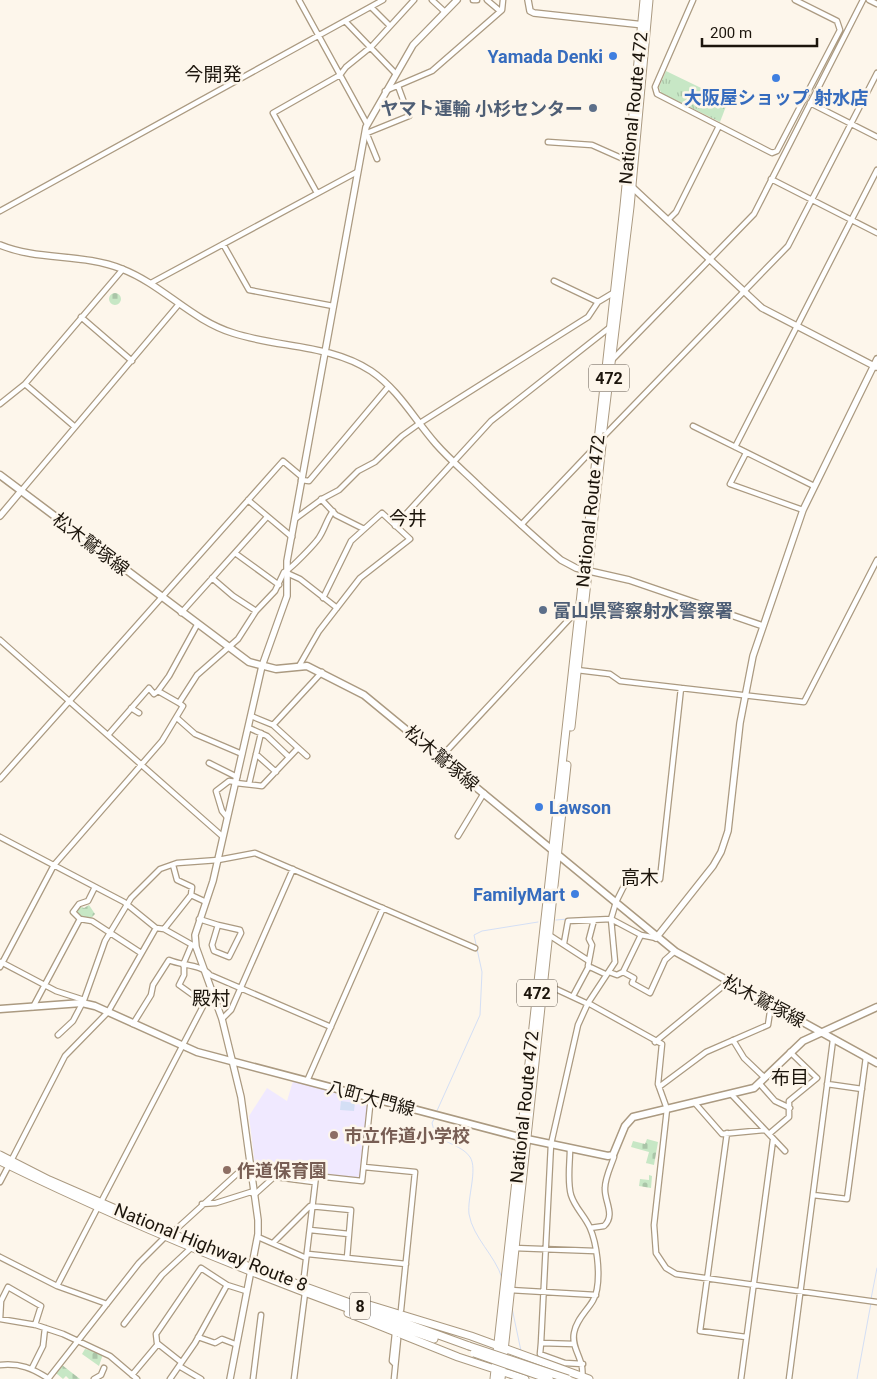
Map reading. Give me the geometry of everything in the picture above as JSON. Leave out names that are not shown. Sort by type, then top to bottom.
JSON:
[{"type":"highway","name":"National Route 472","points":[[494,1379],[499,1374],[501,1347],[510,1290],[579,612],[611,361],[644,25],[644,0]]},
{"type":"highway","name":"National Route 472","points":[[501,1347],[500,1324],[543,983],[555,851],[577,670],[585,570],[613,293],[629,185],[628,161],[644,25],[649,0]]},
{"type":"highway","name":"National Highway Route 8","points":[[0,1156],[10,1163],[191,1248],[347,1301],[549,1379]]},
{"type":"highway","name":"National Highway Route 8","points":[[0,1161],[10,1163]]},
{"type":"highway","name":"National Highway Route 8","points":[[100,1205],[172,1233],[305,1293],[468,1348],[568,1379]]},
{"type":"highway","name":"8","points":[[347,1301],[367,1304],[471,1336],[584,1378]]},
{"type":"highway","name":"8","points":[[335,1304],[341,1309],[397,1336],[499,1374],[522,1378]]},
{"type":"highway","points":[[471,1336],[486,1339],[492,1337],[500,1324]]},
{"type":"highway","points":[[508,1379],[522,1378]]},
{"type":"main road","name":"松木鷲塚線","points":[[2,480],[21,491],[161,598],[249,662],[276,669],[299,666],[322,672],[364,695],[555,851],[656,938],[728,982],[877,1063]]},
{"type":"main road","name":"八町大門線","points":[[0,1009],[83,1002],[181,1047],[524,1138],[602,1156],[613,1155]]},
{"type":"main road","points":[[613,1155],[628,1121],[642,1114],[732,1095],[754,1088],[803,1041],[877,1008]]},
{"type":"street","points":[[299,0],[340,75],[366,129],[377,160]]},
{"type":"street","points":[[0,211],[383,0]]},
{"type":"street","points":[[317,193],[273,113],[340,75],[346,67],[372,46],[414,0]]},
{"type":"street","points":[[432,0],[445,12]]},
{"type":"street","points":[[204,1003],[179,985],[184,975],[184,965],[194,947],[195,930],[206,902],[218,860],[262,666],[284,608],[288,591],[287,561],[366,129],[385,92],[418,39],[457,0]]},
{"type":"street","points":[[487,0],[500,10]]},
{"type":"street","points":[[385,92],[432,71],[500,10],[503,0]]},
{"type":"street","points":[[528,0],[530,11],[534,13],[644,25]]},
{"type":"street","points":[[693,0],[655,87],[657,94],[772,153],[777,152],[840,30],[837,22],[795,0]]},
{"type":"street","points":[[611,361],[754,214],[863,0]]},
{"type":"street","points":[[869,0],[877,4]]},
{"type":"street","points":[[370,7],[390,26]]},
{"type":"street","points":[[345,21],[372,46],[385,65],[396,74]]},
{"type":"street","points":[[602,437],[788,246],[877,73]]},
{"type":"street","points":[[366,129],[409,116],[398,86]]},
{"type":"street","points":[[810,103],[877,137]]},
{"type":"street","points":[[668,220],[676,212],[719,126]]},
{"type":"street","points":[[548,142],[592,145],[628,161]]},
{"type":"street","points":[[735,447],[877,170]]},
{"type":"street","points":[[151,283],[357,172]]},
{"type":"street","points":[[771,179],[877,233]]},
{"type":"street","points":[[629,185],[742,292],[762,308],[875,367]]},
{"type":"street","points":[[223,244],[249,290],[333,306]]},
{"type":"street","points":[[0,245],[29,254],[101,262],[122,269],[151,283],[199,319],[234,334],[324,352],[353,362],[371,371],[400,396],[453,462],[561,560],[585,570],[629,580],[763,626]]},
{"type":"street","points":[[0,404],[25,384],[122,269]]},
{"type":"street","points":[[554,282],[598,302]]},
{"type":"street","points":[[295,519],[322,499],[339,490],[358,471],[375,462],[402,436],[420,423],[588,317],[598,302],[613,293]]},
{"type":"street","points":[[0,516],[179,304]]},
{"type":"street","points":[[82,317],[132,361]]},
{"type":"street","points":[[395,526],[491,421],[610,328]]},
{"type":"street","points":[[564,943],[568,921],[611,919],[641,934],[656,938],[721,852],[728,831],[744,695],[763,626],[814,486],[875,367],[877,359]]},
{"type":"street","points":[[25,384],[75,427]]},
{"type":"street","points":[[0,778],[283,461],[301,479],[309,482],[389,386]]},
{"type":"street","points":[[693,426],[814,486]]},
{"type":"street","points":[[521,525],[597,446]]},
{"type":"street","points":[[746,453],[730,484],[804,510]]},
{"type":"street","points":[[322,499],[333,511],[364,529]]},
{"type":"street","points":[[248,500],[292,537]]},
{"type":"street","points":[[179,703],[197,675],[238,639],[256,611],[279,585],[284,572],[288,572],[296,560],[314,544],[333,511]]},
{"type":"street","points":[[299,666],[319,631],[360,578],[410,540],[382,514],[364,529],[360,536],[351,542],[323,598]]},
{"type":"street","points":[[182,613],[267,517]]},
{"type":"street","points":[[235,553],[279,585]]},
{"type":"street","points":[[577,670],[610,674],[620,680],[804,702],[877,560]]},
{"type":"street","points":[[288,572],[337,608]]},
{"type":"street","points":[[212,578],[233,596],[256,611]]},
{"type":"street","points":[[441,757],[574,614],[579,612]]},
{"type":"street","points":[[108,735],[149,688],[154,694],[158,691],[169,676],[197,625]]},
{"type":"street","points":[[0,640],[222,836]]},
{"type":"street","points":[[273,725],[322,672]]},
{"type":"street","points":[[583,1364],[565,1363],[540,1354],[551,1144],[572,1047],[588,1003],[616,955],[611,919],[616,902],[629,876],[660,879],[682,688]]},
{"type":"street","points":[[83,1002],[1,964],[54,865],[142,765],[162,741],[177,718],[183,706],[158,691]]},
{"type":"street","points":[[131,708],[139,713]]},
{"type":"street","points":[[251,716],[273,725],[306,756]]},
{"type":"street","points":[[177,718],[195,734],[242,754]]},
{"type":"street","points":[[249,728],[261,733],[289,757]]},
{"type":"street","points":[[249,784],[261,733]]},
{"type":"street","points":[[209,763],[236,780],[262,786],[298,748]]},
{"type":"street","points":[[256,754],[276,772]]},
{"type":"street","points":[[227,817],[222,811],[216,791],[229,781],[236,780]]},
{"type":"street","points":[[458,836],[484,793]]},
{"type":"street","points":[[0,837],[127,905],[156,928],[164,929],[194,947],[205,969],[222,1019],[241,1097],[252,1174],[258,1238],[235,1344],[230,1379]]},
{"type":"street","points":[[58,1035],[73,1021],[83,1002],[102,947],[127,905],[160,869],[173,865],[218,860],[255,853],[475,948]]},
{"type":"street","points":[[164,929],[191,894],[192,887],[177,880],[173,865]]},
{"type":"street","points":[[222,1019],[231,1010],[293,869]]},
{"type":"street","points":[[95,887],[88,901],[79,904],[73,912],[80,918],[92,921],[141,953]]},
{"type":"street","points":[[191,894],[206,902]]},
{"type":"street","points":[[307,1081],[383,908]]},
{"type":"street","points":[[33,1007],[80,918]]},
{"type":"street","points":[[199,919],[240,930],[241,933],[229,957],[214,951],[212,945],[218,925]]},
{"type":"street","points":[[573,996],[589,963],[592,945],[589,939],[594,920]]},
{"type":"street","points":[[0,1182],[65,1056],[108,1012],[156,928]]},
{"type":"street","points":[[548,935],[564,943],[589,963],[607,973],[616,975],[623,972],[641,934]]},
{"type":"street","points":[[623,972],[634,978],[632,983],[650,993],[665,960],[675,951]]},
{"type":"street","points":[[133,1024],[168,960],[205,969],[210,975],[331,1027]]},
{"type":"street","points":[[655,1042],[728,982]]},
{"type":"street","points":[[543,983],[588,1003],[655,1042],[662,1044],[657,1074],[666,1109],[654,1225],[656,1253],[669,1271],[708,1279],[876,1302]]},
{"type":"street","points":[[57,1286],[212,989]]},
{"type":"street","points":[[659,1087],[706,1052],[768,1025],[771,1005]]},
{"type":"street","points":[[733,1040],[744,1058],[764,1078]]},
{"type":"street","points":[[789,1379],[833,1040]]},
{"type":"street","points":[[790,1052],[827,1085],[862,1089]]},
{"type":"street","points":[[813,1195],[847,1199],[866,1057]]},
{"type":"street","points":[[769,1134],[789,1117],[789,1101],[817,1078]]},
{"type":"street","points":[[759,1083],[775,1100],[786,1108],[790,1108]]},
{"type":"street","points":[[732,1095],[785,1151]]},
{"type":"street","points":[[303,1285],[316,1176],[362,1181],[371,1098]]},
{"type":"street","points":[[694,1102],[722,1134],[765,1130]]},
{"type":"street","points":[[727,1133],[700,1331],[746,1337]]},
{"type":"street","points":[[740,1379],[773,1140]]},
{"type":"street","points":[[570,1149],[571,1194],[577,1210],[590,1228],[598,1280],[596,1295],[578,1320],[574,1344],[583,1364],[584,1378]]},
{"type":"street","points":[[590,1228],[604,1226],[608,1218],[609,1208],[605,1185],[613,1155]]},
{"type":"street","points":[[0,1365],[15,1364],[32,1368],[49,1379],[139,1263],[165,1237],[172,1233],[250,1162]]},
{"type":"street","points":[[364,1166],[415,1172],[401,1310]]},
{"type":"street","points":[[252,1174],[314,1182]]},
{"type":"street","points":[[202,1204],[216,1203],[254,1193],[274,1177]]},
{"type":"street","points":[[273,1243],[312,1206],[351,1210],[347,1258]]},
{"type":"street","points":[[310,1230],[349,1234]]},
{"type":"street","points":[[258,1238],[307,1256],[406,1264]]},
{"type":"street","points":[[124,1324],[162,1275],[191,1248]]},
{"type":"street","points":[[514,1248],[595,1251]]},
{"type":"street","points":[[0,1257],[57,1286],[107,1304]]},
{"type":"street","points":[[201,1379],[180,1364],[158,1344],[156,1334],[201,1268],[227,1285],[246,1291]]},
{"type":"street","points":[[170,1379],[198,1337],[227,1285]]},
{"type":"street","points":[[35,1325],[40,1306],[8,1287],[1,1301],[0,1319],[35,1325],[78,1340],[110,1356],[137,1379]]},
{"type":"street","points":[[510,1290],[596,1295]]},
{"type":"street","points":[[294,1379],[305,1293]]},
{"type":"street","points":[[253,1379],[261,1315]]},
{"type":"street","points":[[32,1368],[43,1346],[45,1328]]},
{"type":"street","points":[[394,1379],[395,1364],[392,1361],[397,1336]]},
{"type":"street","points":[[198,1337],[215,1343],[222,1339],[235,1344]]},
{"type":"street","points":[[541,1343],[574,1344]]},
{"type":"street","points":[[132,1375],[158,1344]]},
{"type":"street","points":[[94,1379],[101,1375],[104,1368]]},
{"type":"shaded area","points":[[293,1081],[369,1101],[360,1179],[314,1173],[313,1179],[256,1173],[249,1116],[267,1088],[287,1101]]},
{"type":"green space","points":[[666,71],[728,101],[720,122],[661,93],[659,87]]},
{"type":"green space","points":[[113,293],[117,293],[121,299],[117,305],[113,305],[109,301],[109,297]]},
{"type":"green space","points":[[89,905],[95,914],[89,920],[74,913],[79,906],[84,908]]},
{"type":"green space","points":[[647,1139],[658,1142],[654,1165],[646,1163],[649,1152],[631,1147],[633,1141],[645,1144]]},
{"type":"green space","points":[[649,1175],[652,1176],[651,1188],[639,1186],[640,1179],[649,1180]]},
{"type":"green space","points":[[85,1349],[103,1354],[99,1366],[82,1354]]},
{"type":"green space","points":[[62,1365],[80,1379],[69,1379],[66,1376],[63,1379],[56,1373]]},
{"type":"water","points":[[341,1101],[355,1103],[354,1111],[340,1110]]},
{"type":"waterway","points":[[556,920],[568,919]]},
{"type":"waterway","points":[[436,1113],[480,1015],[482,972],[474,935],[482,931],[538,922]]},
{"type":"waterway","points":[[435,1117],[432,1123],[435,1134],[463,1150],[470,1157],[473,1169],[469,1207],[471,1223],[502,1278]]},
{"type":"waterway","points":[[871,1299],[877,1268]]},
{"type":"waterway","points":[[857,1379],[871,1303]]},
{"type":"waterway","points":[[512,1308],[521,1351]]},
{"type":"place","name":"Yamada Denki","points":[[613,56]]},
{"type":"place","name":"大阪屋ショップ 射水店","points":[[776,78]]},
{"type":"place","name":"ヤマト運輸 小杉センター","points":[[593,108]]},
{"type":"place","name":"富山県警察射水警察署","points":[[543,610]]},
{"type":"place","name":"Lawson","points":[[539,807]]},
{"type":"place","name":"FamilyMart","points":[[575,894]]},
{"type":"place","name":"市立作道小学校","points":[[334,1135]]},
{"type":"place","name":"作道保育園","points":[[227,1170]]},
{"type":"district","name":"今開発","points":[[213,74]]},
{"type":"district","name":"今井","points":[[408,518]]},
{"type":"district","name":"高木","points":[[640,877]]},
{"type":"district","name":"殿村","points":[[211,998]]},
{"type":"district","name":"布目","points":[[790,1077]]}]
